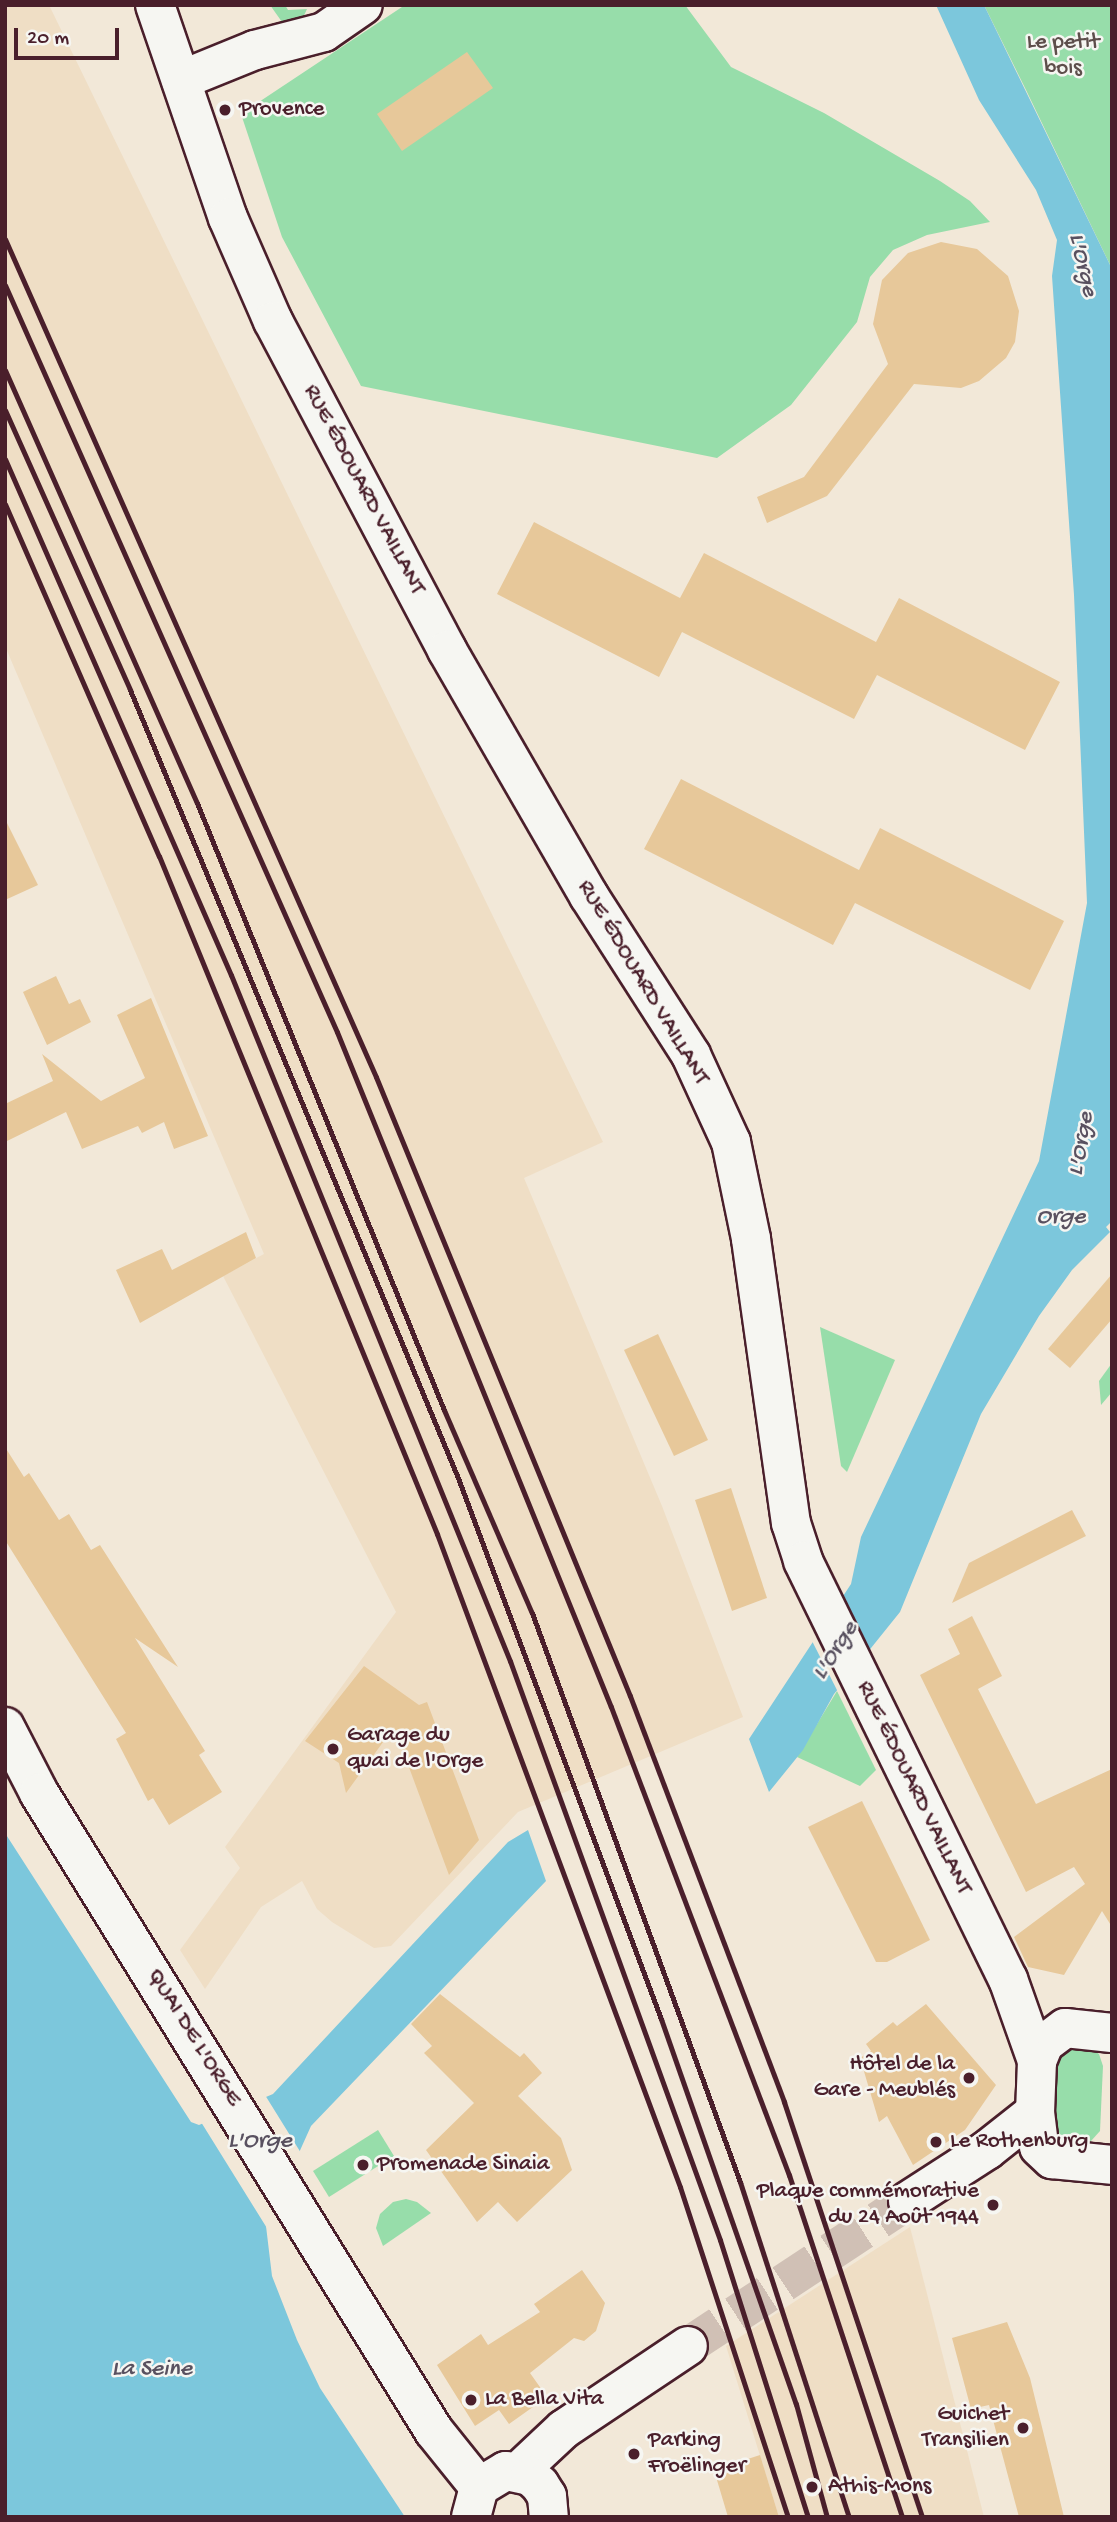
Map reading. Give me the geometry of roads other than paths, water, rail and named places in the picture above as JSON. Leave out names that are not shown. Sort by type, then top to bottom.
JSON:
[{"type":"street","name":"RUE ÉDOUARD VAILLANT","points":[[155,5],[228,218],[273,321],[446,650],[589,896],[691,1055],[731,1142],[749,1227],[791,1523],[819,1598],[1016,1999],[1037,2061]]},
{"type":"street","points":[[181,80],[255,50],[324,32],[363,5]]},
{"type":"street","name":"QUAI DE L'ORGE","points":[[5,1727],[39,1793],[282,2180],[475,2502]]},
{"type":"street","points":[[1016,1999],[1065,2028],[1112,2033]]},
{"type":"street","points":[[1065,2028],[1044,2044],[1037,2061],[1037,2130],[1052,2159],[1112,2165]]},
{"type":"street","points":[[908,2201],[987,2150],[1037,2130]]},
{"type":"street","points":[[519,2472],[564,2430],[688,2346]]},
{"type":"street","points":[[475,2502],[494,2474],[519,2472],[540,2484],[547,2496],[549,2517]]},
{"type":"water","name":"Orge","points":[[936,5],[984,5],[1112,269],[1112,1221],[1106,1227],[1110,1232],[1072,1270],[1039,1316],[981,1414],[900,1612],[834,1694],[803,1750],[769,1792],[749,1739],[851,1584],[861,1537],[1039,1161],[1087,903],[1074,595],[1052,276],[1057,240],[1036,190],[979,100]]},
{"type":"water","name":"La Seine","points":[[528,1830],[546,1881],[311,2126],[266,2226],[272,2276],[297,2340],[320,2388],[405,2517],[5,2517],[5,1833],[191,2122],[199,2125],[273,2094],[508,1842]]},
{"type":"tunnel","points":[[688,2346],[908,2201]]},
{"type":"railway","points":[[5,239],[376,1077],[630,1696],[784,2102],[922,2517]]},
{"type":"railway","points":[[5,285],[337,1032],[611,1707],[789,2175],[902,2517]]},
{"type":"railway","points":[[5,370],[197,803],[444,1410],[532,1613],[740,2182],[849,2517]]},
{"type":"railway","points":[[5,410],[130,690],[458,1478],[661,2019],[796,2404],[827,2517]]},
{"type":"railway","points":[[5,459],[231,975],[510,1661],[720,2240],[808,2517]]},
{"type":"railway","points":[[5,504],[159,856],[437,1534],[680,2187],[788,2517]]},
{"type":"place","name":"Provence","points":[[225,110]]},
{"type":"place","name":"Garage du quai de l'Orge","points":[[333,1749]]},
{"type":"place","name":"Hôtel de la Gare - Meublés","points":[[969,2078]]},
{"type":"place","name":"Le Rothenburg","points":[[936,2142]]},
{"type":"place","name":"Promenade Sinaia","points":[[363,2165]]},
{"type":"place","name":"Plaque commémorative du 24 Août 1944","points":[[993,2205]]},
{"type":"place","name":"La Bella Vita","points":[[471,2400]]},
{"type":"place","name":"Guichet Transilien","points":[[1023,2428]]},
{"type":"place","name":"Parking Froëlinger","points":[[634,2454]]},
{"type":"place","name":"Athis-Mons","points":[[812,2487]]},
{"type":"park label","name":"Le petit bois","points":[[1063,56]]},
{"type":"water label","name":"L'Orge","points":[[1082,265]]},
{"type":"water label","name":"L'Orge","points":[[1082,1144]]},
{"type":"water label","name":"L'Orge","points":[[836,1651]]},
{"type":"water label","name":"L'Orge","points":[[260,2142]]}]
